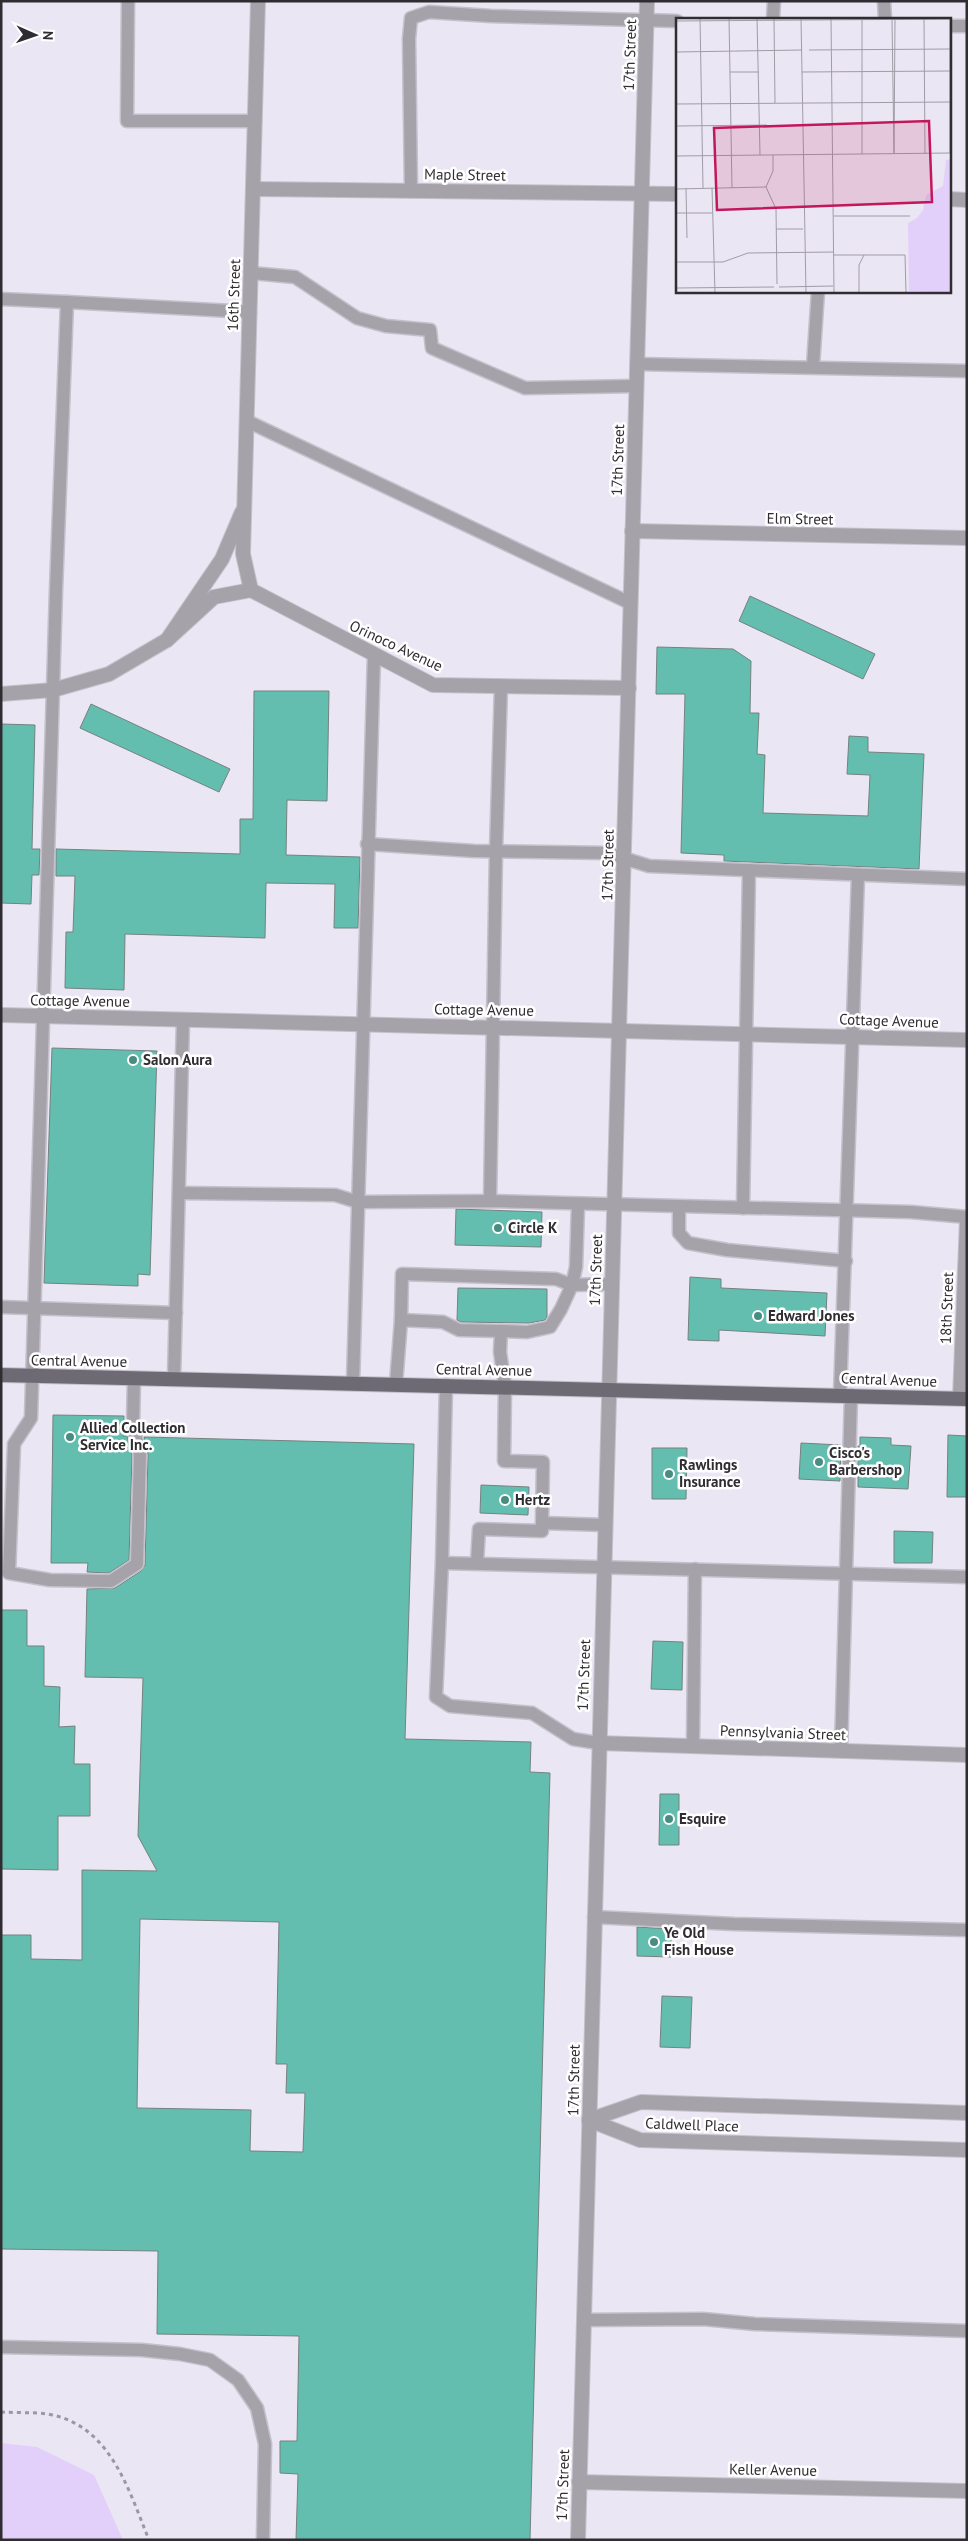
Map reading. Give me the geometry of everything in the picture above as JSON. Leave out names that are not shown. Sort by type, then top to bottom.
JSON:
[{"type":"main road","name":"Central Avenue","points":[[1,1375],[505,1386],[964,1399]]},
{"type":"street","name":"16th Street","points":[[251,590],[243,554],[258,1]]},
{"type":"street","name":"17th Street","points":[[578,2540],[598,1743],[620,1029],[647,1]]},
{"type":"street","name":"Maple Street","points":[[254,189],[676,194]]},
{"type":"street","points":[[950,199],[967,200]]},
{"type":"street","points":[[167,640],[222,559],[245,504]]},
{"type":"street","name":"Elm Street","points":[[632,531],[967,538]]},
{"type":"street","points":[[1,694],[53,690],[109,674],[167,640],[214,597],[251,590]]},
{"type":"street","name":"Orinoco Avenue","points":[[251,590],[374,656],[433,685],[629,688]]},
{"type":"street","name":"Cottage Avenue","points":[[1,1016],[620,1029],[967,1040]]},
{"type":"street","name":"18th Street","points":[[964,1399],[967,1218]]},
{"type":"street","name":"Pennsylvania Street","points":[[598,1743],[967,1755]]},
{"type":"street","name":"Caldwell Place","points":[[589,2120],[641,2102],[967,2113]]},
{"type":"street","name":"Caldwell Place","points":[[589,2120],[640,2140],[967,2150]]},
{"type":"street","name":"Keller Avenue","points":[[579,2482],[967,2491]]},
{"type":"lane","points":[[128,1],[127,121],[255,121]]},
{"type":"lane","points":[[773,18],[774,1]]},
{"type":"lane","points":[[884,1],[885,18]]},
{"type":"lane","points":[[411,191],[409,39],[411,18],[428,12],[490,16],[647,18],[676,21]]},
{"type":"lane","points":[[950,26],[967,26]]},
{"type":"lane","points":[[251,272],[295,277],[357,318],[386,326],[430,330],[432,348],[525,388],[636,386]]},
{"type":"lane","points":[[813,366],[818,292]]},
{"type":"lane","points":[[1,299],[250,312]]},
{"type":"lane","points":[[68,302],[53,690],[31,1418],[14,1444],[9,1573],[50,1580],[111,1581],[137,1564],[140,1455],[133,1425],[134,1378]]},
{"type":"lane","points":[[637,364],[967,370]]},
{"type":"lane","points":[[247,421],[630,603]]},
{"type":"lane","points":[[353,1383],[364,1024],[367,844],[374,656]]},
{"type":"lane","points":[[490,1201],[496,851],[502,686]]},
{"type":"lane","points":[[367,844],[496,851],[607,853],[649,866],[967,879]]},
{"type":"lane","points":[[743,1208],[749,870]]},
{"type":"lane","points":[[841,1751],[846,1261],[858,875]]},
{"type":"lane","points":[[174,1379],[183,1020]]},
{"type":"lane","points":[[180,1193],[335,1195],[358,1202],[490,1201],[680,1208],[911,1212],[967,1218]]},
{"type":"lane","points":[[400,1320],[444,1322],[460,1330],[527,1332],[550,1327],[572,1285],[576,1267],[578,1205]]},
{"type":"lane","points":[[680,1208],[679,1233],[688,1243],[727,1250],[846,1261]]},
{"type":"lane","points":[[396,1384],[402,1274],[556,1280],[572,1285],[612,1284]]},
{"type":"lane","points":[[1,1307],[176,1313]]},
{"type":"lane","points":[[477,1563],[478,1529],[542,1531],[543,1462],[504,1462],[505,1386],[500,1352],[501,1331]]},
{"type":"lane","points":[[446,1385],[442,1562],[436,1697],[450,1706],[532,1713],[573,1739],[598,1743]]},
{"type":"lane","points":[[542,1523],[605,1525]]},
{"type":"lane","points":[[442,1562],[967,1577]]},
{"type":"lane","points":[[693,1746],[695,1569]]},
{"type":"lane","points":[[594,1917],[734,1924],[967,1930]]},
{"type":"lane","points":[[584,2320],[703,2319],[755,2324],[967,2331]]},
{"type":"lane","points":[[1,2347],[142,2350],[180,2354],[210,2360],[238,2380],[257,2408],[265,2444],[263,2540]]},
{"type":"path","points":[[1,2412],[48,2414],[74,2421],[92,2433],[110,2452],[123,2477],[149,2540]]},
{"type":"shaded area","points":[[1,2443],[37,2447],[94,2475],[123,2540],[1,2540]]},
{"type":"building","points":[[750,596],[875,654],[863,679],[739,621]]},
{"type":"building","points":[[657,647],[733,649],[751,661],[750,713],[759,713],[757,754],[765,755],[763,813],[868,816],[870,775],[847,774],[849,736],[868,737],[868,752],[924,754],[919,869],[724,861],[724,855],[681,853],[685,694],[656,694]]},
{"type":"building","points":[[254,691],[329,691],[327,801],[287,800],[286,855],[360,857],[358,928],[334,928],[335,884],[266,883],[265,938],[125,934],[124,990],[65,988],[66,932],[73,932],[75,876],[56,876],[56,849],[240,854],[240,819],[253,819]]},
{"type":"building","points":[[91,704],[230,769],[219,792],[80,728]]},
{"type":"building","points":[[1,724],[35,725],[32,849],[40,849],[39,875],[32,875],[31,904],[1,903]]},
{"type":"building","points":[[52,1048],[157,1051],[150,1275],[138,1274],[138,1286],[44,1283]]},
{"type":"building","name":"Circle K","points":[[456,1209],[542,1212],[541,1247],[455,1245]]},
{"type":"building","points":[[690,1277],[721,1279],[721,1288],[827,1293],[825,1336],[719,1330],[719,1341],[688,1340]]},
{"type":"building","points":[[458,1288],[547,1289],[547,1317],[545,1320],[529,1323],[461,1322],[457,1320]]},
{"type":"building","points":[[53,1415],[124,1416],[123,1436],[127,1436],[132,1456],[129,1560],[109,1573],[87,1572],[88,1563],[51,1563]]},
{"type":"building","points":[[948,1435],[967,1436],[967,1497],[947,1497]]},
{"type":"building","points":[[144,1437],[414,1444],[405,1739],[531,1742],[530,1772],[550,1773],[530,2540],[296,2540],[298,2474],[280,2473],[280,2441],[297,2441],[299,2336],[157,2334],[158,2251],[1,2249],[1,1935],[31,1935],[31,1959],[82,1960],[82,1870],[157,1871],[138,1836],[143,1678],[85,1677],[87,1589],[115,1588],[141,1571],[145,1565],[148,1455]],"holes":[[[140,1919],[279,1922],[276,2064],[287,2064],[286,2093],[305,2093],[303,2152],[250,2151],[251,2110],[137,2108]]]},
{"type":"building","points":[[860,1437],[891,1438],[891,1445],[911,1446],[908,1489],[858,1487],[858,1446],[860,1446]]},
{"type":"building","name":"Cisco's Barbershop","points":[[801,1443],[841,1445],[840,1481],[799,1479]]},
{"type":"building","name":"Rawlings Insurance","points":[[652,1448],[687,1448],[686,1499],[652,1499]]},
{"type":"building","name":"Hertz","points":[[481,1485],[529,1487],[528,1515],[480,1513]]},
{"type":"building","points":[[894,1531],[933,1532],[932,1563],[894,1563]]},
{"type":"building","points":[[1,1610],[27,1610],[27,1646],[44,1646],[44,1686],[60,1687],[59,1727],[75,1726],[74,1764],[90,1764],[90,1816],[58,1816],[58,1870],[1,1869]]},
{"type":"building","points":[[653,1641],[683,1642],[682,1690],[651,1689]]},
{"type":"building","name":"Esquire","points":[[660,1794],[679,1794],[679,1845],[659,1845]]},
{"type":"building","name":"Ye Old Fish House","points":[[637,1927],[671,1929],[671,1957],[637,1956]]},
{"type":"building","points":[[662,1996],[692,1997],[690,2048],[660,2047]]},
{"type":"place","name":"Salon Aura","points":[[133,1060]]},
{"type":"place","name":"Circle K","points":[[498,1228]]},
{"type":"place","name":"Edward Jones","points":[[758,1316]]},
{"type":"place","name":"Allied Collection Service Inc.","points":[[70,1437]]},
{"type":"place","name":"Cisco's Barbershop","points":[[819,1462]]},
{"type":"place","name":"Rawlings Insurance","points":[[669,1474]]},
{"type":"place","name":"Hertz","points":[[505,1500]]},
{"type":"place","name":"Esquire","points":[[669,1819]]},
{"type":"place","name":"Ye Old Fish House","points":[[654,1942]]}]
